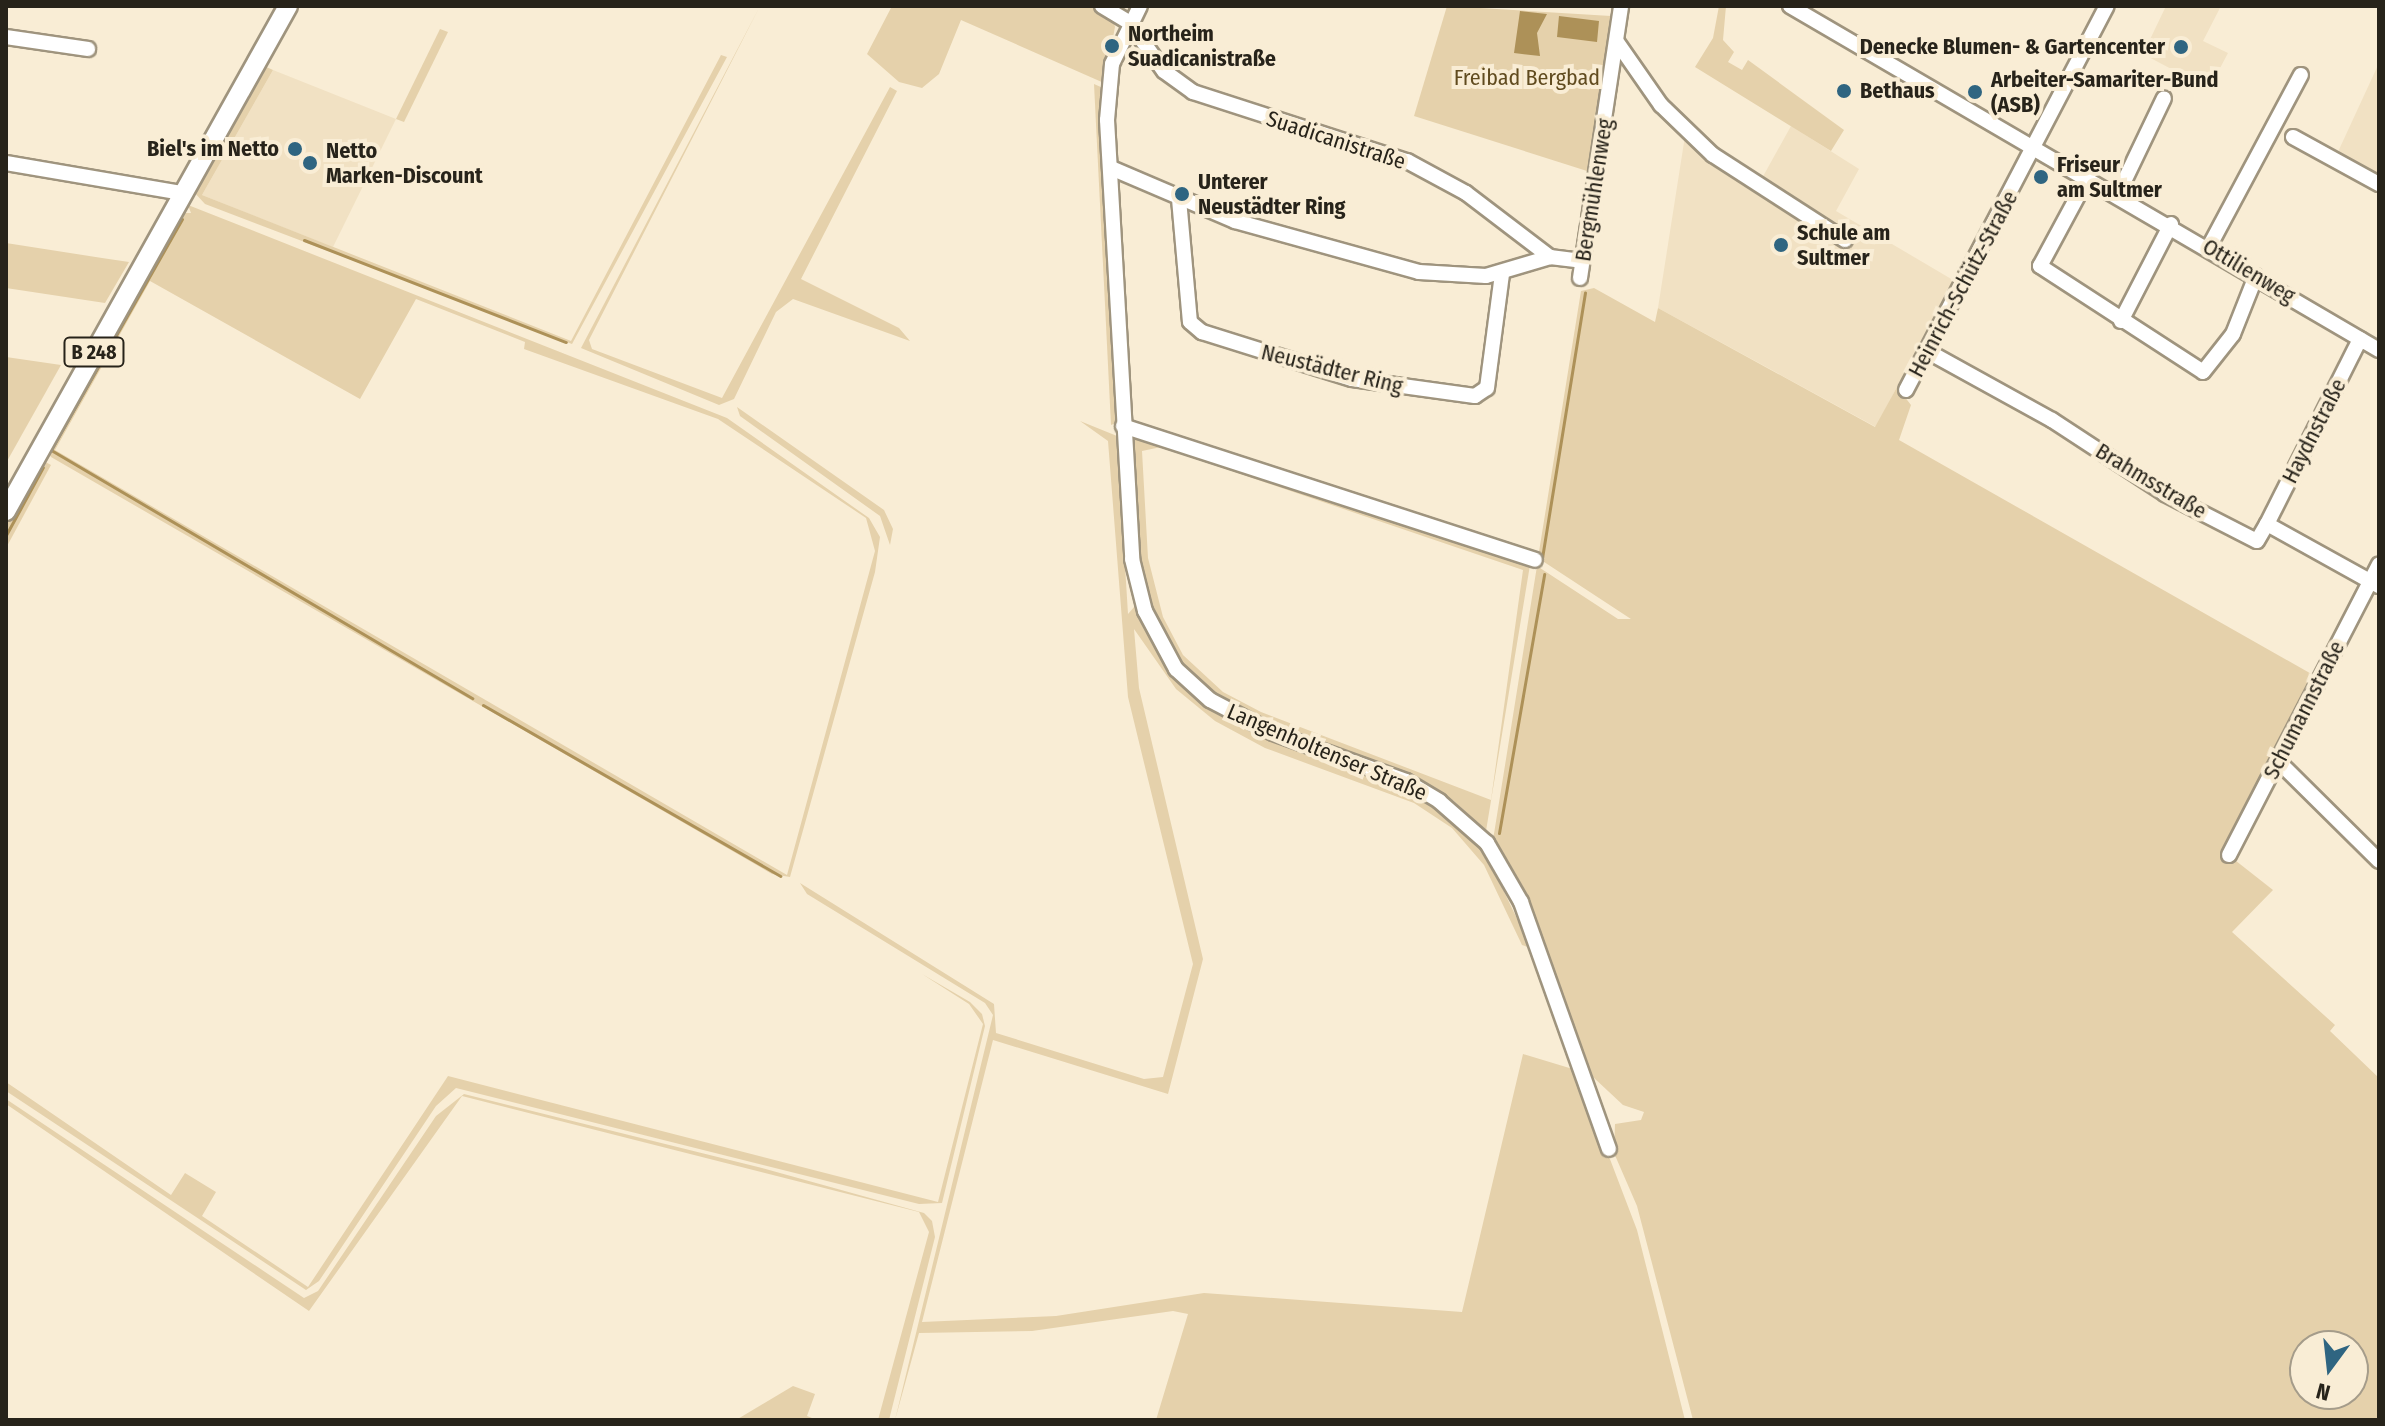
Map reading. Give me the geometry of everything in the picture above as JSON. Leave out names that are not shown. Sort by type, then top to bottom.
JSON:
[{"type":"main road","name":"B 248","points":[[6,511],[288,6]]},
{"type":"street","points":[[1102,6],[1129,22]]},
{"type":"street","name":"Langenholtenser Straße","points":[[1140,6],[1129,22],[1109,86],[1111,168],[1123,426],[1135,577],[1163,650],[1186,680],[1225,710],[1406,781],[1439,801],[1487,843],[1521,902],[1609,1149]]},
{"type":"street","name":"Bergmühlenweg","points":[[1580,278],[1621,6]]},
{"type":"street","name":"Ottilienweg","points":[[1790,6],[2171,224],[2379,350]]},
{"type":"street","name":"Heinrich-Schütz-Straße","points":[[1906,390],[2107,6]]},
{"type":"street","name":"Suadicanistraße","points":[[1129,22],[1164,71],[1193,92],[1407,161],[1466,193],[1550,257]]},
{"type":"street","points":[[6,37],[88,49]]},
{"type":"street","points":[[1617,42],[1661,105],[1713,155],[1845,240]]},
{"type":"street","points":[[2209,247],[2301,75]]},
{"type":"street","points":[[2118,194],[2164,98]]},
{"type":"street","points":[[2293,137],[2379,184]]},
{"type":"street","points":[[6,163],[182,193]]},
{"type":"street","points":[[1111,168],[1179,199],[1419,272],[1502,274],[1550,257],[1582,261]]},
{"type":"street","points":[[2088,177],[2044,249],[2040,266],[2048,277],[2203,372],[2233,334],[2256,276]]},
{"type":"street","name":"Neustädter Ring","points":[[1179,199],[1190,322],[1202,332],[1352,379],[1475,396],[1487,388],[1502,274]]},
{"type":"street","points":[[2121,321],[2171,224]]},
{"type":"street","name":"Haydnstraße","points":[[2267,524],[2360,339]]},
{"type":"street","name":"Brahmsstraße","points":[[1927,351],[2052,420],[2165,494],[2257,541],[2267,524]]},
{"type":"street","points":[[1123,426],[1535,560]]},
{"type":"street","points":[[2267,524],[2375,583]]},
{"type":"street","name":"Schumannstraße","points":[[2229,855],[2375,583],[2379,564]]},
{"type":"street","points":[[2278,761],[2379,861]]},
{"type":"shaded area","name":"Denecke Blumen- & Gartencenter","points":[[2166,6],[2221,6],[2203,41],[2228,53],[2209,89],[2143,54]]},
{"type":"shaded area","points":[[1520,11],[1547,14],[1537,33],[1540,56],[1514,53]]},
{"type":"shaded area","points":[[1559,16],[1599,21],[1597,42],[1557,37]]},
{"type":"shaded area","points":[[2379,63],[2379,178],[2337,154]]},
{"type":"shaded area","points":[[273,70],[396,119],[333,247],[202,195]]},
{"type":"shaded area","name":"Schule am Sultmer","points":[[1791,126],[1859,169],[1836,211],[1953,280],[1876,427],[1658,308],[1685,136],[1756,189]]},
{"type":"green space","points":[[760,6],[589,340],[592,349],[722,398],[890,87],[897,91],[801,279],[899,328],[910,341],[793,299],[776,312],[734,399],[719,405],[581,348]]},
{"type":"green space","points":[[892,6],[1090,6],[1113,19],[1115,27],[1104,83],[961,20],[939,74],[922,88],[899,82],[867,54]]},
{"type":"green space","name":"Freibad Bergbad","points":[[1447,6],[1611,16],[1587,171],[1414,116]]},
{"type":"green space","points":[[1719,6],[1726,6],[1723,40],[1734,52],[1728,62],[1742,70],[1748,60],[1844,130],[1831,151],[1695,67],[1713,38]]},
{"type":"green space","points":[[440,29],[448,32],[404,122],[396,119]]},
{"type":"green space","points":[[721,55],[727,57],[572,344],[205,204],[193,191],[262,65],[273,70],[202,195],[571,341]]},
{"type":"green space","points":[[1094,84],[1103,88],[1116,423],[1111,425]]},
{"type":"green space","points":[[188,205],[727,418],[869,518],[880,537],[875,572],[790,877],[772,874],[51,457],[47,451],[178,213],[191,213]],"holes":[[[150,281],[360,399],[416,299],[525,342],[524,349],[718,419],[866,518],[875,551],[787,875],[55,450]]]},
{"type":"green space","points":[[6,243],[129,262],[105,303],[6,288]]},
{"type":"green space","points":[[1594,288],[1655,322],[1658,308],[1875,427],[1897,387],[1911,405],[1899,440],[2315,676],[2231,857],[2273,890],[2232,932],[2335,1025],[2330,1031],[2379,1078],[2379,1420],[1693,1420],[1637,1206],[1614,1153],[1615,1124],[1641,1120],[1644,1112],[1623,1105],[1593,1077],[1528,898],[1493,840],[1537,566],[1618,619],[1631,619],[1538,558],[1581,291]]},
{"type":"green space","points":[[6,357],[61,365],[6,463]]},
{"type":"green space","points":[[737,407],[884,510],[893,529],[890,545],[880,516],[740,416]]},
{"type":"green space","points":[[1080,421],[1117,436],[1128,614],[1135,606],[1168,669],[1195,697],[1239,725],[1381,780],[1449,816],[1486,854],[1531,948],[1522,945],[1484,865],[1452,828],[1414,803],[1265,748],[1215,721],[1176,689],[1134,629],[1139,688],[1203,959],[1168,1094],[993,1040],[922,1322],[1056,1316],[1204,1293],[1462,1312],[1523,1054],[1576,1070],[1637,1230],[1685,1420],[1156,1420],[1188,1314],[1173,1311],[1032,1331],[919,1333],[895,1420],[993,1015],[985,1003],[807,894],[800,883],[994,1004],[996,1033],[1144,1079],[1163,1077],[1193,964],[1128,697],[1108,441]]},
{"type":"green space","points":[[1139,435],[1530,565],[1486,831],[1454,801],[1413,777],[1268,724],[1219,698],[1180,662],[1151,608],[1142,573],[1131,441]],"holes":[[[1161,447],[1523,570],[1491,800],[1261,712],[1223,692],[1183,655],[1163,617],[1148,558],[1142,451]]]},
{"type":"green space","points":[[40,459],[51,465],[6,548],[6,522]]},
{"type":"green space","points":[[922,974],[970,1002],[982,1014],[985,1026],[942,1203],[919,1204],[456,1088],[436,1106],[319,1281],[306,1290],[6,1091],[6,1082],[171,1195],[185,1173],[216,1192],[202,1216],[308,1287],[448,1076],[938,1202],[983,1024],[969,1004]]},
{"type":"green space","points":[[464,1094],[762,1168],[924,1213],[932,1221],[935,1237],[889,1420],[878,1420],[929,1232],[919,1212],[462,1096],[309,1311],[6,1104],[6,1099],[304,1298],[318,1291],[436,1116]]},
{"type":"green space","points":[[793,1386],[815,1394],[807,1416],[817,1420],[736,1420]]},
{"type":"waterway","points":[[182,219],[51,450],[472,698]]},
{"type":"waterway","points":[[304,240],[566,342]]},
{"type":"waterway","points":[[1542,558],[1585,292]]},
{"type":"waterway","points":[[6,535],[43,467]]},
{"type":"waterway","points":[[1499,833],[1544,574]]},
{"type":"waterway","points":[[483,705],[780,876]]},
{"type":"place","name":"Northeim Suadicanistraße","points":[[1112,46]]},
{"type":"place","name":"Denecke Blumen- & Gartencenter","points":[[2181,47]]},
{"type":"place","name":"Bethaus","points":[[1844,91]]},
{"type":"place","name":"Arbeiter-Samariter-Bund (ASB)","points":[[1975,92]]},
{"type":"place","name":"Biel's im Netto","points":[[295,149]]},
{"type":"place","name":"Netto Marken-Discount","points":[[310,163]]},
{"type":"place","name":"Friseur am Sultmer","points":[[2041,177]]},
{"type":"place","name":"Unterer Neustädter Ring","points":[[1182,194]]},
{"type":"place","name":"Schule am Sultmer","points":[[1781,245]]}]
